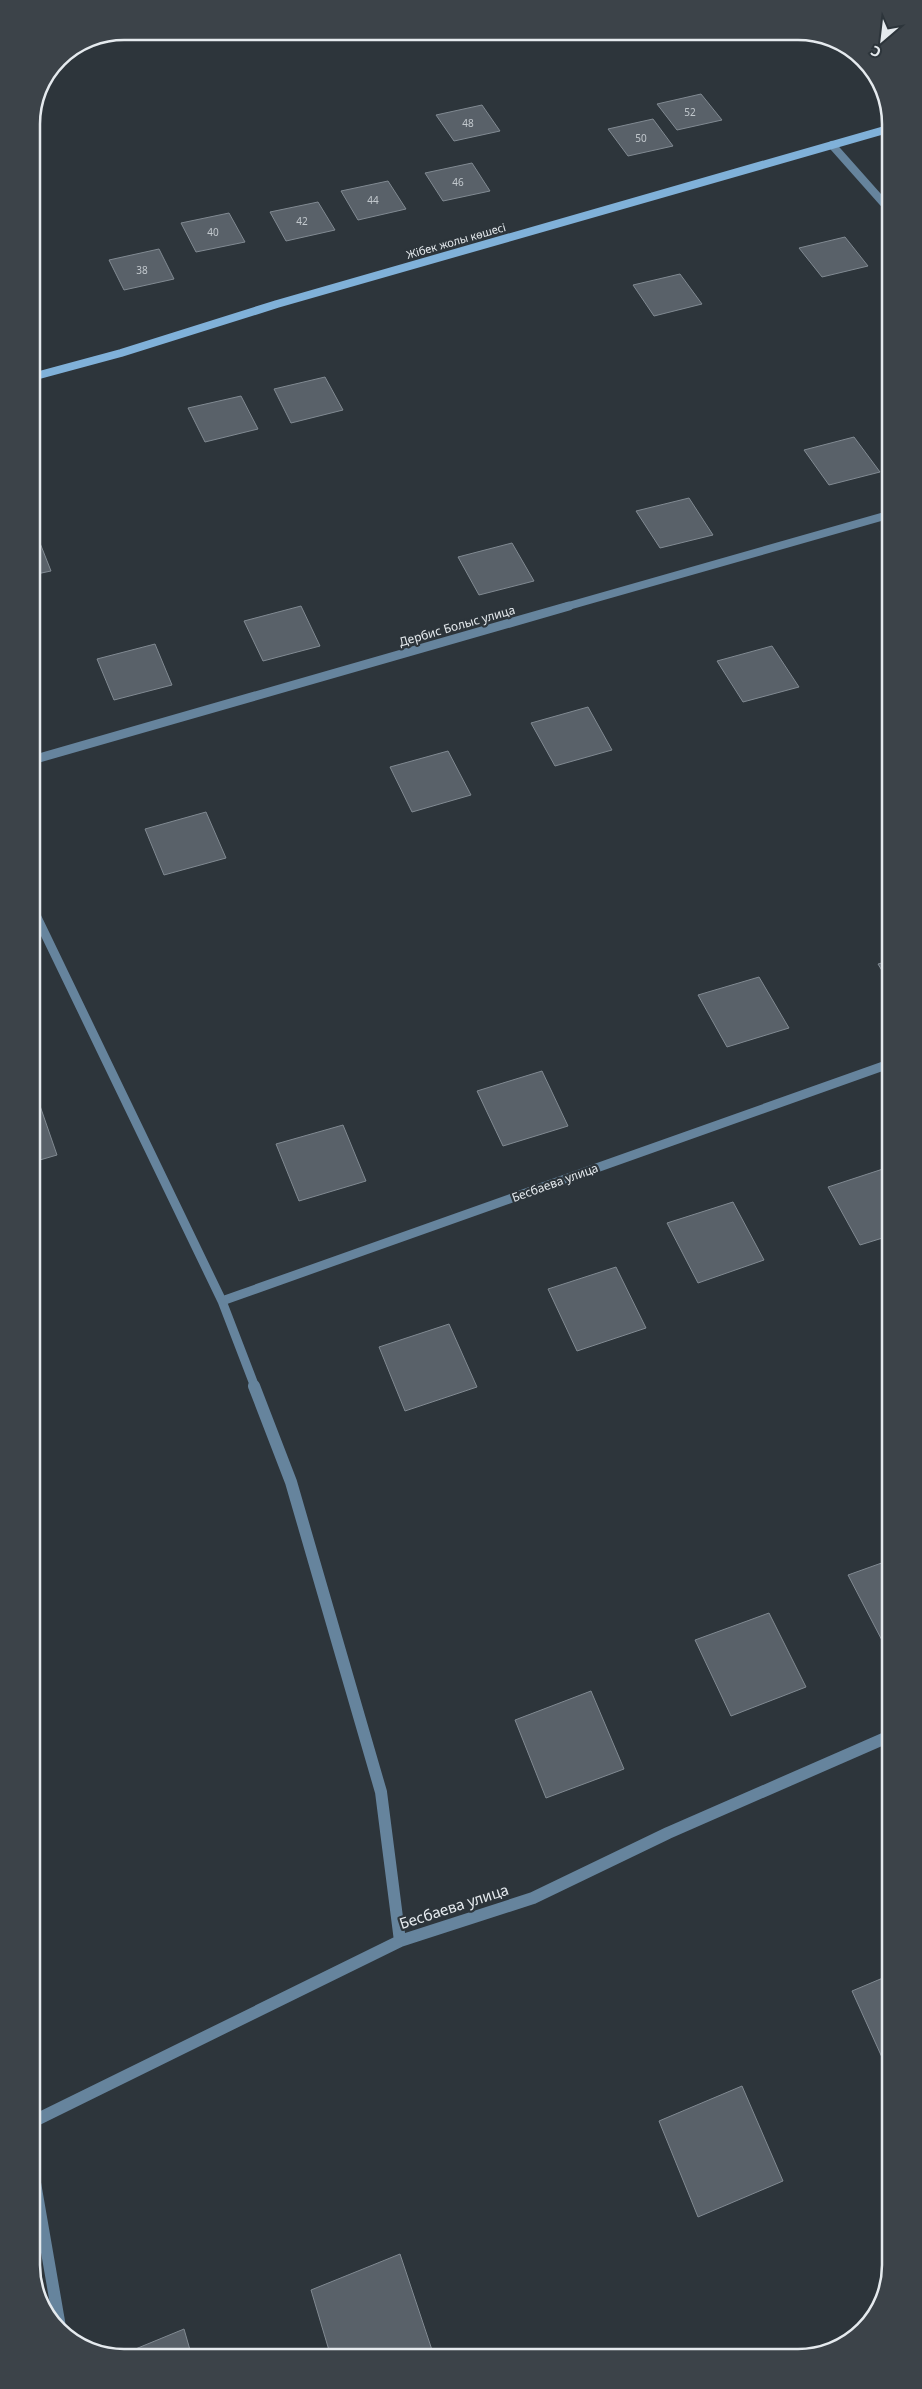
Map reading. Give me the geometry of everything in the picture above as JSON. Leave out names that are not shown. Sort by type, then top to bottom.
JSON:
[{"type":"street","name":"Жібек жолы көшесі","points":[[40,375],[121,353],[277,304],[882,131]]},
{"type":"street","points":[[832,145],[882,201]]},
{"type":"street","name":"Дербис Болыс улица","points":[[40,758],[882,517]]},
{"type":"street","points":[[40,926],[222,1301],[291,1482],[381,1792],[400,1941]]},
{"type":"street","name":"Бесбаева улица","points":[[222,1301],[882,1066]]},
{"type":"street","name":"Бесбаева улица","points":[[40,2118],[400,1941],[533,1898],[668,1833],[882,1739]]},
{"type":"street","points":[[40,2212],[58,2317]]},
{"type":"building","points":[[701,94],[722,120],[677,130],[657,104]]},
{"type":"building","points":[[482,105],[500,131],[454,141],[436,115]]},
{"type":"building","points":[[653,119],[673,146],[628,156],[608,129]]},
{"type":"building","points":[[472,163],[490,191],[443,201],[425,173]]},
{"type":"building","points":[[388,181],[406,209],[358,220],[341,191]]},
{"type":"building","points":[[318,202],[335,230],[286,241],[270,212]]},
{"type":"building","points":[[229,213],[245,242],[196,252],[181,223]]},
{"type":"building","points":[[845,237],[868,266],[822,277],[799,248]]},
{"type":"building","points":[[159,249],[174,279],[124,290],[109,260]]},
{"type":"building","points":[[680,274],[702,304],[654,316],[633,285]]},
{"type":"building","points":[[325,377],[343,410],[291,423],[274,389]]},
{"type":"building","points":[[241,396],[258,429],[205,442],[188,408]]},
{"type":"building","points":[[854,437],[880,472],[829,485],[804,450]]},
{"type":"building","points":[[689,498],[713,535],[660,548],[636,511]]},
{"type":"building","points":[[40,543],[51,571],[40,573]]},
{"type":"building","points":[[512,543],[534,581],[479,595],[458,557]]},
{"type":"building","points":[[301,606],[320,646],[263,661],[244,621]]},
{"type":"building","points":[[155,644],[172,685],[114,700],[97,659]]},
{"type":"building","points":[[772,646],[799,687],[743,702],[717,661]]},
{"type":"building","points":[[588,707],[612,750],[555,766],[531,723]]},
{"type":"building","points":[[448,751],[471,795],[412,812],[390,767]]},
{"type":"building","points":[[206,812],[226,858],[164,875],[145,829]]},
{"type":"building","points":[[759,977],[789,1028],[727,1047],[698,995]]},
{"type":"building","points":[[542,1071],[568,1126],[503,1146],[477,1091]]},
{"type":"building","points":[[40,1106],[57,1155],[40,1160]]},
{"type":"building","points":[[343,1125],[366,1181],[299,1201],[276,1144]]},
{"type":"building","points":[[882,1169],[882,1238],[860,1245],[828,1187]]},
{"type":"building","points":[[733,1202],[764,1260],[698,1283],[667,1223]]},
{"type":"building","points":[[616,1267],[646,1328],[577,1351],[548,1289]]},
{"type":"building","points":[[449,1324],[477,1387],[405,1411],[379,1347]]},
{"type":"building","points":[[882,1563],[882,1640],[848,1575]]},
{"type":"building","points":[[769,1613],[806,1687],[731,1716],[695,1640]]},
{"type":"building","points":[[591,1691],[624,1769],[546,1798],[515,1720]]},
{"type":"building","points":[[882,1978],[882,2057],[852,1991]]},
{"type":"building","points":[[742,2086],[783,2181],[698,2217],[659,2121]]},
{"type":"building","points":[[400,2254],[432,2349],[329,2349],[311,2290]]},
{"type":"building","points":[[184,2329],[190,2349],[135,2349]]}]
